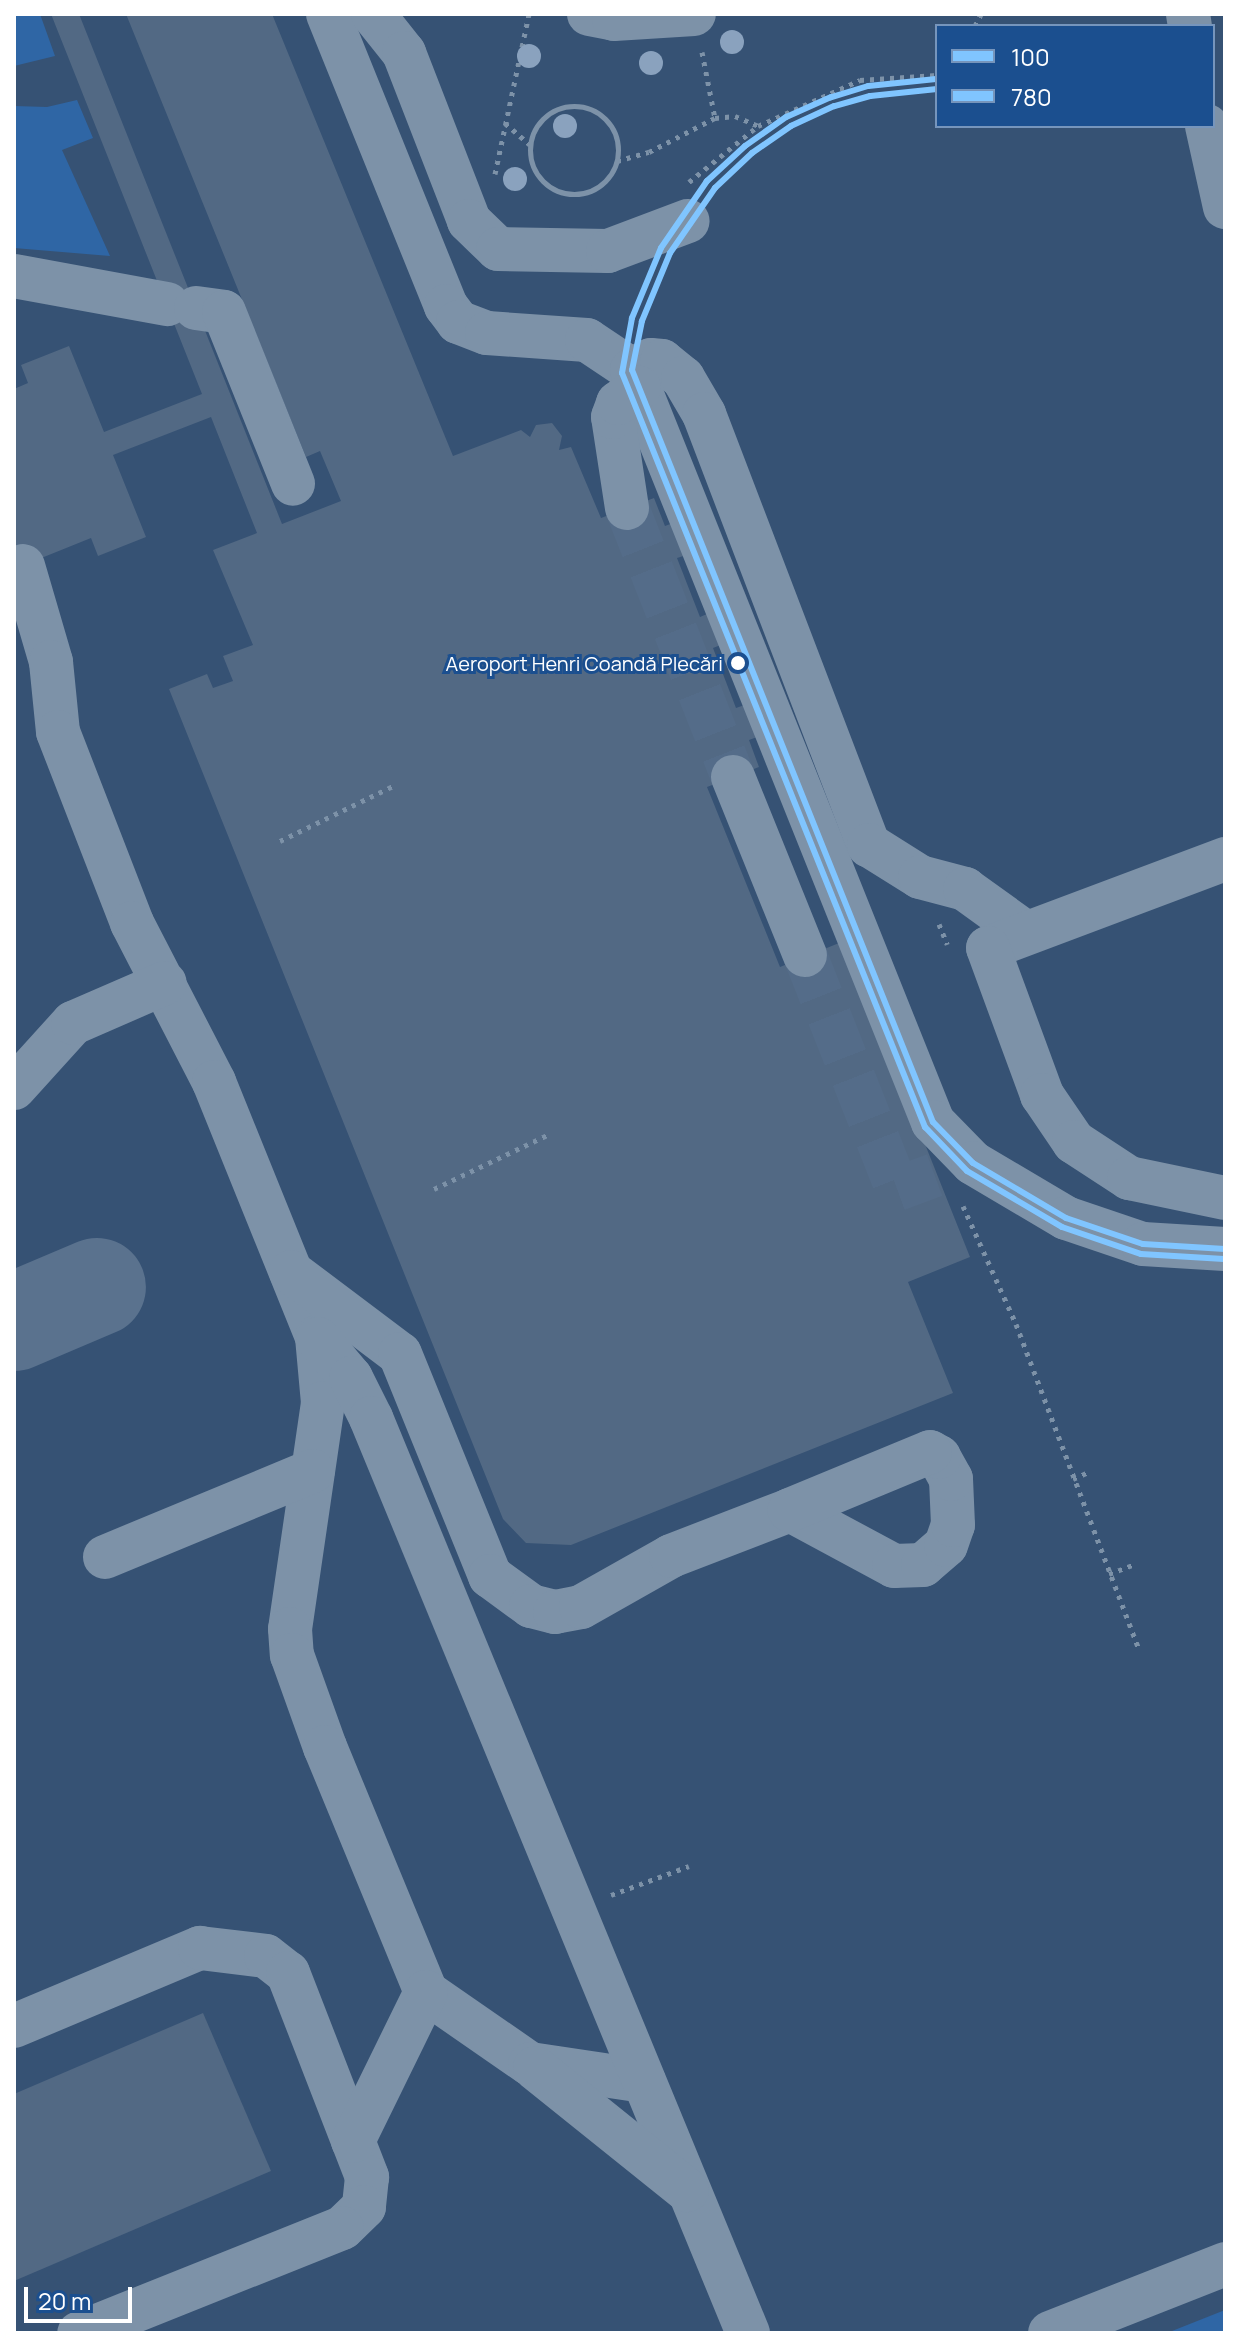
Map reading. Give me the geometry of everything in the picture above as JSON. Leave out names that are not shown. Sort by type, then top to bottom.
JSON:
[{"type":"street","points":[[328,14],[446,306],[458,322],[487,333],[587,340],[636,379],[951,1169],[1106,1234],[1179,1249],[1225,1249]]},
{"type":"street","points":[[373,14],[404,53],[469,221],[498,249],[608,251],[682,206]]},
{"type":"street","points":[[589,14],[614,19],[694,14]]},
{"type":"street","points":[[1207,128],[1223,198]]},
{"type":"street","points":[[14,276],[224,312],[293,484]]},
{"type":"street","points":[[627,508],[613,417],[618,403],[651,360],[662,361],[683,378],[704,414],[869,845],[920,877],[965,889],[1026,933]]},
{"type":"street","points":[[25,591],[51,662],[58,732],[132,923],[214,1082],[317,1337],[323,1403],[290,1629],[292,1655],[426,1992],[530,2064],[689,2191]]},
{"type":"street","points":[[805,955],[736,787],[810,819]]},
{"type":"street","points":[[1225,859],[988,948],[1056,1122],[1102,1165],[1129,1178],[1225,1198]]},
{"type":"street","points":[[14,1088],[73,1023],[165,983]]},
{"type":"street","points":[[290,1271],[400,1354],[490,1576],[531,1606],[555,1612],[581,1607],[671,1556],[790,1510]]},
{"type":"street","points":[[317,1337],[351,1378],[371,1418],[748,2333]]},
{"type":"street","points":[[105,1557],[313,1471]]},
{"type":"street","points":[[14,2026],[200,1948],[266,1956],[288,1973],[353,2141],[368,2192],[355,2219],[127,2324],[79,2333]]},
{"type":"street","points":[[426,1992],[644,2081]]},
{"type":"street","points":[[353,2141],[426,1992]]},
{"type":"street","points":[[530,2064],[644,2081]]},
{"type":"street","points":[[1050,2333],[1225,2264]]},
{"type":"path","points":[[493,182],[529,14]]},
{"type":"path","points":[[694,14],[715,118]]},
{"type":"path","points":[[682,206],[758,126],[860,80],[935,75]]},
{"type":"path","points":[[582,107],[608,123],[617,141],[617,161],[600,186],[571,194],[552,188],[537,174],[531,145],[544,118],[562,108],[582,107]]},
{"type":"path","points":[[617,161],[649,152],[715,118],[735,116],[758,126]]},
{"type":"path","points":[[505,123],[531,145]]},
{"type":"path","points":[[280,841],[395,785]]},
{"type":"path","points":[[434,1189],[547,1135]]},
{"type":"path","points":[[951,1169],[990,1258],[1138,1647]]},
{"type":"path","points":[[1073,1479],[1089,1472]]},
{"type":"path","points":[[1109,1574],[1135,1564]]},
{"type":"path","points":[[573,1909],[689,1866]]},
{"type":"shaded area","points":[[14,14],[40,14],[55,56],[14,66]]},
{"type":"shaded area","points":[[77,100],[93,138],[62,150],[110,256],[14,248],[14,106],[47,107]]},
{"type":"shaded area","points":[[1225,2310],[1225,2333],[1167,2333]]},
{"type":"building","points":[[51,14],[79,14],[282,524],[341,501],[320,451],[306,457],[126,14],[272,14],[453,456],[521,430],[530,437],[536,425],[552,423],[562,436],[559,450],[571,447],[601,518],[654,498],[665,526],[678,521],[690,554],[677,558],[700,617],[714,611],[726,643],[713,648],[736,708],[753,702],[765,734],[749,740],[759,767],[707,787],[780,967],[844,941],[970,1257],[908,1282],[953,1393],[571,1545],[526,1543],[503,1519],[169,689],[207,674],[213,688],[233,681],[223,656],[253,645],[213,550],[257,533],[211,417],[113,455],[146,537],[98,556],[91,538],[14,569],[14,389],[28,383],[21,365],[69,346],[104,432],[202,394]]},
{"type":"building","points":[[203,2013],[271,2171],[14,2281],[14,2094]]},
{"type":"taxiway","points":[[14,1322],[97,1287]]},
{"type":"tunnel","points":[[627,508],[733,777]]},
{"type":"tunnel","points":[[805,955],[897,1189],[935,1175]]},
{"type":"transit line","name":"780","points":[[935,79],[868,86],[831,97],[786,117],[745,146],[707,181],[661,248],[632,318],[622,373],[925,1127],[967,1171],[1062,1227],[1141,1254],[1224,1259]]},
{"type":"transit line","name":"100","points":[[935,89],[870,96],[834,106],[791,126],[752,153],[715,188],[670,253],[642,321],[632,370],[933,1122],[973,1163],[1066,1218],[1143,1244],[1225,1249]]},
{"type":"place","name":"Aeroport Henri Coandă Plecări","points":[[738,663]]}]
